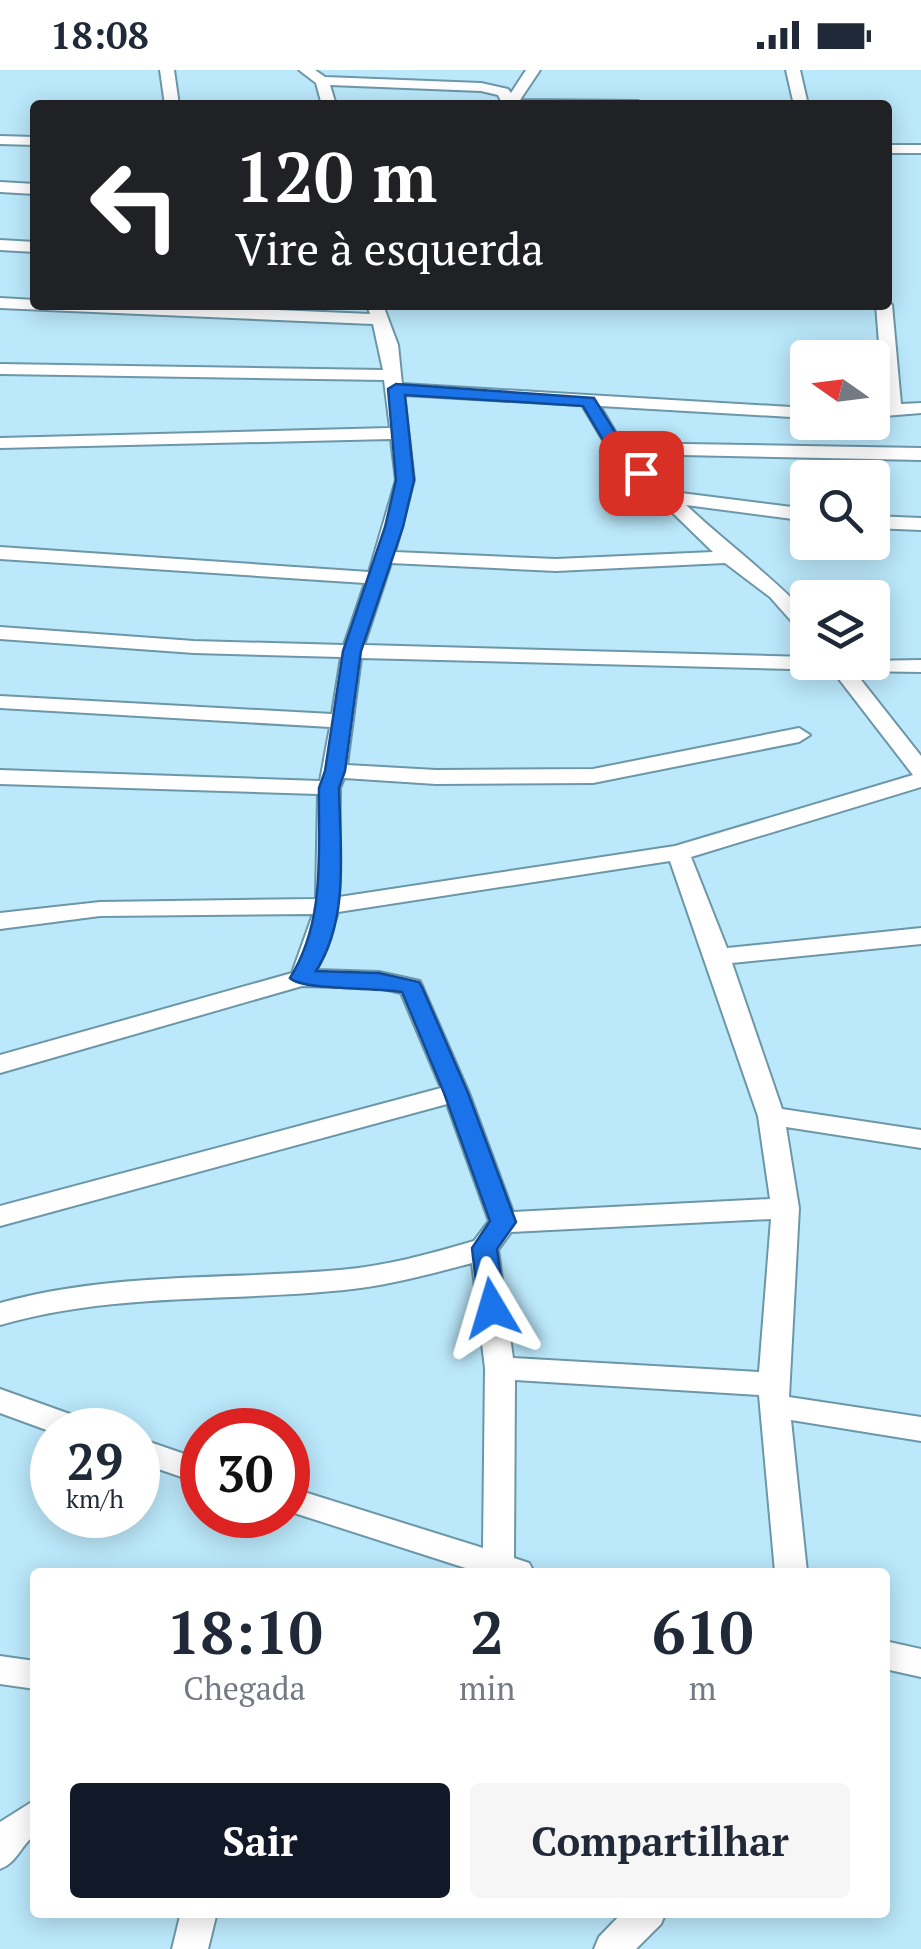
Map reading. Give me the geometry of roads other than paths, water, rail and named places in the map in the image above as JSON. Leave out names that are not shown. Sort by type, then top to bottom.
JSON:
[{"type":"street","points":[[167,70],[171,100]]},
{"type":"street","points":[[306,70],[322,81],[481,86],[502,92],[507,100]]},
{"type":"street","points":[[513,100],[533,70]]},
{"type":"street","points":[[793,70],[799,100]]},
{"type":"street","points":[[322,81],[328,100]]},
{"type":"street","points":[[0,140],[30,141]]},
{"type":"street","points":[[892,149],[921,149]]},
{"type":"street","points":[[0,188],[30,188]]},
{"type":"street","points":[[0,246],[30,246]]},
{"type":"street","points":[[0,303],[30,305]]},
{"type":"street","points":[[281,310],[378,312],[389,345],[405,480],[352,651],[332,780],[329,906],[314,956],[301,978]]},
{"type":"street","points":[[884,310],[893,410]]},
{"type":"street","points":[[0,369],[394,382],[588,401],[790,412]]},
{"type":"street","points":[[588,401],[616,448],[729,557],[790,608]]},
{"type":"street","points":[[890,410],[921,408]]},
{"type":"street","points":[[0,444],[402,434]]},
{"type":"street","points":[[616,448],[921,454]]},
{"type":"street","points":[[665,497],[790,513]]},
{"type":"street","points":[[890,523],[921,524]]},
{"type":"street","points":[[0,553],[380,568],[632,566],[729,557]]},
{"type":"street","points":[[0,633],[194,647],[790,662]]},
{"type":"street","points":[[890,665],[921,666]]},
{"type":"street","points":[[850,680],[921,771]]},
{"type":"street","points":[[0,702],[343,721]]},
{"type":"street","points":[[0,778],[332,780],[593,776],[799,734]]},
{"type":"street","points":[[0,921],[100,910],[329,906],[678,853],[921,780]]},
{"type":"street","points":[[678,853],[718,957],[771,1116],[784,1208],[774,1395],[791,1568]]},
{"type":"street","points":[[718,957],[921,936]]},
{"type":"street","points":[[0,1064],[301,978],[379,980],[411,987],[456,1093],[503,1222]]},
{"type":"street","points":[[0,1216],[456,1093]]},
{"type":"street","points":[[771,1116],[921,1140]]},
{"type":"street","points":[[503,1222],[784,1208]]},
{"type":"street","points":[[0,1314],[80,1297],[156,1289],[341,1280],[403,1271],[484,1248],[503,1222]]},
{"type":"street","points":[[484,1248],[500,1368],[508,1568]]},
{"type":"street","points":[[500,1368],[774,1395],[921,1428]]},
{"type":"street","points":[[0,1401],[30,1412]]},
{"type":"street","points":[[310,1507],[502,1568]]},
{"type":"street","points":[[890,1657],[921,1662]]},
{"type":"street","points":[[0,1670],[30,1674]]},
{"type":"street","points":[[0,1853],[14,1830],[30,1819]]},
{"type":"street","points":[[190,1949],[198,1918]]},
{"type":"street","points":[[612,1949],[642,1918]]}]
